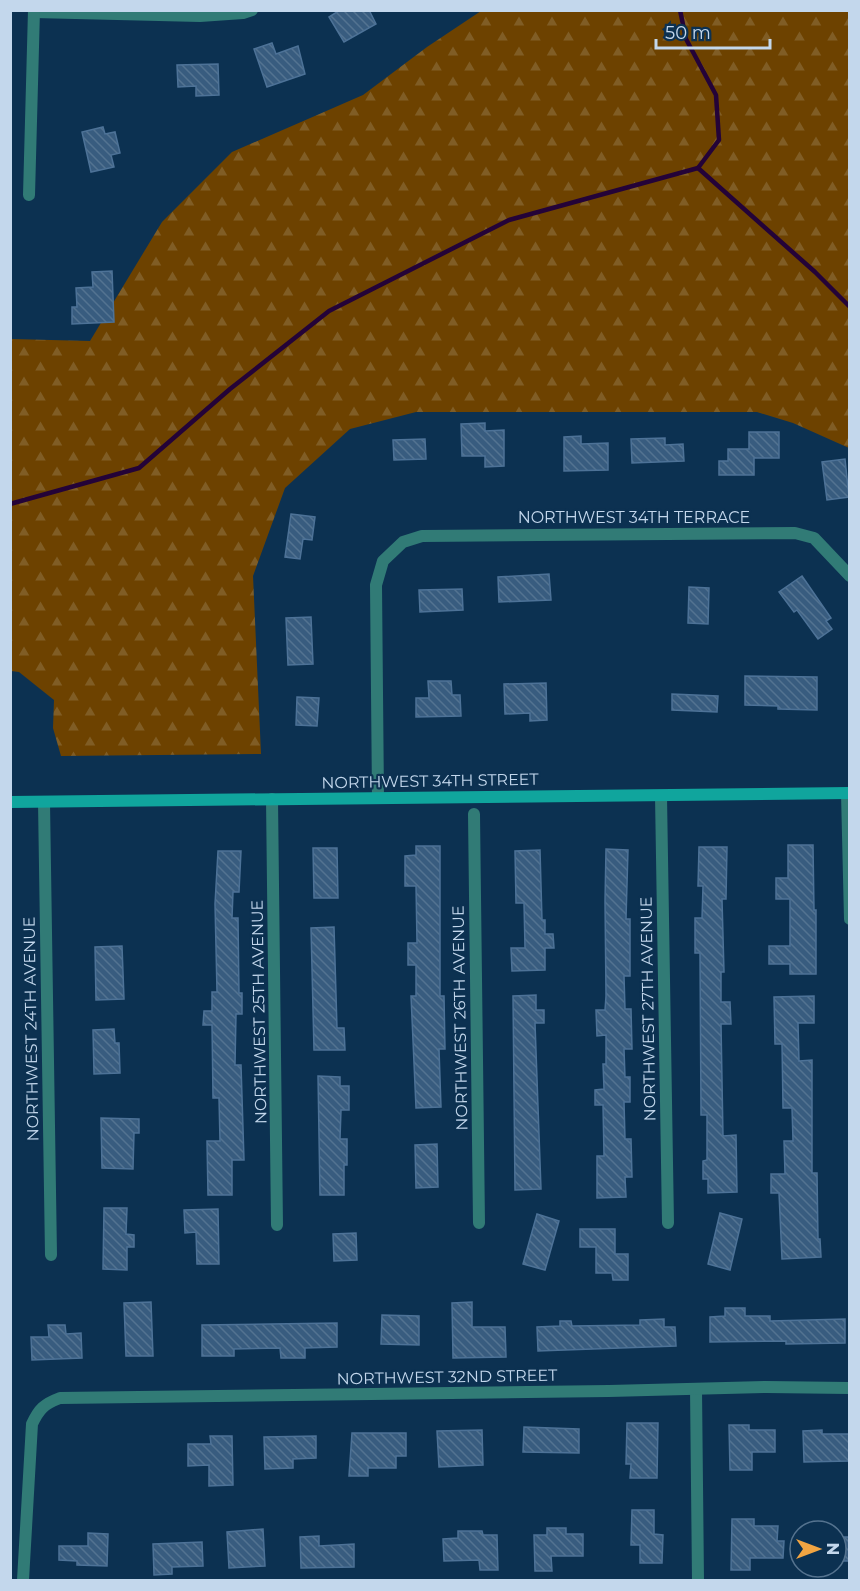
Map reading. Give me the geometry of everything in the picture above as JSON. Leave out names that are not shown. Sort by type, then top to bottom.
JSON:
[{"type":"main road","name":"NORTHWEST 34TH STREET","points":[[10,802],[848,793]]},
{"type":"street","points":[[30,195],[34,11],[200,16],[243,13],[252,10]]},
{"type":"street","name":"NORTHWEST 34TH TERRACE","points":[[378,798],[376,585],[383,561],[403,542],[422,536],[795,533],[814,538],[849,576]]},
{"type":"street","points":[[848,793],[849,919]]},
{"type":"street","name":"NORTHWEST 27TH AVENUE","points":[[661,796],[668,1222]]},
{"type":"street","name":"NORTHWEST 25TH AVENUE","points":[[272,799],[277,1225]]},
{"type":"street","name":"NORTHWEST 24TH AVENUE","points":[[44,802],[51,1255]]},
{"type":"street","name":"NORTHWEST 26TH AVENUE","points":[[474,814],[479,1223]]},
{"type":"street","name":"NORTHWEST 32ND STREET","points":[[23,1581],[32,1424],[38,1410],[46,1403],[60,1398],[766,1387],[849,1388]]},
{"type":"street","points":[[696,1389],[698,1581]]},
{"type":"green space","points":[[481,11],[849,11],[849,448],[793,423],[757,412],[416,412],[350,429],[285,488],[253,576],[261,754],[61,756],[53,728],[54,700],[19,672],[11,671],[11,339],[90,341],[162,222],[232,152],[363,95],[427,47]]},
{"type":"building","points":[[340,10],[369,10],[376,24],[344,42],[329,17]]},
{"type":"building","points":[[272,43],[276,54],[298,46],[305,74],[267,87],[254,49]]},
{"type":"building","points":[[218,64],[219,95],[196,96],[196,86],[178,87],[177,65]]},
{"type":"building","points":[[103,127],[105,134],[115,132],[120,153],[111,155],[114,167],[91,172],[82,132]]},
{"type":"building","points":[[112,271],[114,322],[72,324],[72,307],[77,307],[76,288],[93,287],[92,272]]},
{"type":"building","points":[[485,423],[485,431],[504,430],[504,466],[485,467],[485,456],[462,456],[461,424]]},
{"type":"building","points":[[749,432],[779,432],[779,458],[754,458],[754,475],[719,475],[719,461],[728,461],[728,449],[749,449]]},
{"type":"building","points":[[581,436],[581,444],[608,443],[608,470],[564,471],[564,437]]},
{"type":"building","points":[[665,438],[665,445],[683,444],[684,461],[632,463],[631,439]]},
{"type":"building","points":[[425,439],[426,459],[394,460],[393,440]]},
{"type":"building","points":[[845,459],[849,497],[827,500],[822,462]]},
{"type":"building","points":[[291,514],[315,517],[312,540],[303,539],[300,559],[285,557]]},
{"type":"building","points":[[549,574],[551,600],[499,602],[498,577]]},
{"type":"building","points":[[802,576],[831,618],[826,621],[832,629],[818,639],[797,610],[794,612],[779,592]]},
{"type":"building","points":[[689,587],[709,588],[708,624],[688,623]]},
{"type":"building","points":[[462,589],[463,610],[420,612],[419,590]]},
{"type":"building","points":[[311,617],[313,664],[288,665],[286,618]]},
{"type":"building","points":[[745,676],[817,677],[817,710],[745,705]]},
{"type":"building","points":[[428,681],[451,681],[452,695],[460,695],[461,716],[416,717],[416,698],[429,698]]},
{"type":"building","points":[[546,683],[547,720],[530,721],[530,713],[505,714],[504,684]]},
{"type":"building","points":[[672,694],[718,696],[717,712],[672,710]]},
{"type":"building","points":[[297,697],[319,698],[317,726],[296,725]]},
{"type":"building","points":[[788,845],[813,845],[816,974],[790,974],[790,964],[769,964],[769,946],[790,946],[790,899],[776,899],[776,878],[788,878]]},
{"type":"building","points":[[416,846],[440,846],[440,996],[444,996],[445,1049],[439,1049],[441,1107],[416,1108],[411,996],[416,996],[416,965],[408,965],[408,943],[417,943],[416,886],[405,886],[405,856],[416,855]]},
{"type":"building","points":[[699,847],[727,847],[726,899],[722,899],[724,972],[721,972],[721,1002],[730,1002],[731,1024],[721,1024],[723,1136],[736,1135],[737,1192],[708,1193],[708,1179],[703,1179],[703,1161],[707,1160],[707,1115],[701,1115],[700,953],[695,953],[695,918],[702,918],[703,886],[698,886]]},
{"type":"building","points":[[313,848],[337,848],[338,898],[314,898]]},
{"type":"building","points":[[606,849],[628,850],[626,919],[630,919],[630,976],[624,976],[625,1009],[631,1009],[632,1049],[624,1049],[625,1077],[630,1077],[630,1102],[624,1102],[625,1139],[631,1139],[632,1177],[625,1177],[626,1197],[597,1198],[597,1156],[604,1156],[603,1105],[595,1105],[595,1090],[604,1089],[603,1064],[606,1064],[606,1035],[597,1036],[596,1010],[605,1010],[606,996]]},
{"type":"building","points":[[540,850],[542,920],[545,920],[545,934],[553,934],[554,948],[545,948],[545,970],[512,971],[511,948],[525,948],[524,903],[516,903],[515,851]]},
{"type":"building","points":[[218,851],[241,851],[239,892],[233,892],[232,918],[238,918],[239,993],[242,993],[242,1014],[236,1014],[235,1065],[241,1065],[244,1160],[232,1160],[232,1195],[208,1195],[207,1141],[220,1141],[219,1098],[213,1098],[212,1025],[203,1025],[204,1011],[212,1011],[212,992],[217,992],[215,904]]},
{"type":"building","points":[[334,927],[337,1028],[344,1028],[345,1050],[314,1050],[311,928]]},
{"type":"building","points":[[122,946],[124,999],[96,1000],[95,947]]},
{"type":"building","points":[[536,995],[536,1010],[544,1010],[544,1023],[535,1023],[541,1189],[515,1190],[513,996]]},
{"type":"building","points":[[814,996],[814,1023],[798,1023],[799,1061],[812,1060],[812,1173],[817,1173],[818,1239],[820,1239],[821,1257],[782,1259],[779,1193],[771,1193],[771,1174],[785,1174],[784,1141],[793,1141],[792,1108],[783,1108],[782,1044],[775,1044],[774,997]]},
{"type":"building","points":[[114,1029],[115,1043],[119,1043],[120,1073],[94,1074],[93,1030]]},
{"type":"building","points":[[318,1076],[340,1077],[340,1086],[349,1086],[349,1110],[341,1110],[340,1139],[347,1139],[344,1195],[320,1195]]},
{"type":"building","points":[[101,1118],[139,1119],[139,1133],[134,1133],[133,1169],[102,1168]]},
{"type":"building","points":[[437,1144],[438,1187],[416,1188],[415,1145]]},
{"type":"building","points":[[104,1208],[127,1208],[126,1234],[134,1235],[134,1247],[127,1247],[127,1270],[103,1269]]},
{"type":"building","points":[[218,1209],[219,1264],[197,1264],[196,1232],[185,1233],[184,1210]]},
{"type":"building","points":[[720,1213],[742,1219],[730,1270],[708,1264]]},
{"type":"building","points":[[537,1214],[559,1221],[545,1270],[523,1264]]},
{"type":"building","points":[[580,1229],[615,1229],[615,1254],[628,1254],[628,1280],[613,1280],[612,1273],[596,1273],[596,1247],[580,1247]]},
{"type":"building","points":[[356,1233],[357,1260],[334,1261],[333,1234]]},
{"type":"building","points":[[151,1302],[153,1356],[126,1356],[124,1303]]},
{"type":"building","points":[[472,1302],[472,1327],[505,1327],[506,1357],[453,1358],[452,1303]]},
{"type":"building","points":[[725,1308],[745,1308],[745,1316],[770,1316],[770,1321],[845,1319],[845,1343],[710,1342],[710,1317],[725,1316]]},
{"type":"building","points":[[382,1315],[419,1316],[419,1345],[381,1344]]},
{"type":"building","points":[[664,1319],[664,1327],[675,1327],[676,1346],[538,1351],[537,1327],[560,1326],[560,1321],[571,1321],[572,1326],[640,1325],[640,1320]]},
{"type":"building","points":[[337,1323],[337,1347],[305,1348],[305,1358],[281,1358],[280,1348],[234,1349],[234,1356],[202,1356],[202,1325]]},
{"type":"building","points":[[48,1325],[65,1325],[66,1334],[81,1333],[82,1358],[32,1360],[31,1337],[49,1337]]},
{"type":"building","points":[[627,1423],[658,1423],[657,1478],[630,1478],[631,1464],[626,1464]]},
{"type":"building","points":[[729,1425],[749,1425],[749,1430],[775,1430],[775,1452],[752,1452],[752,1470],[730,1470]]},
{"type":"building","points":[[524,1427],[579,1429],[579,1453],[523,1452]]},
{"type":"building","points":[[482,1430],[483,1465],[439,1467],[437,1431]]},
{"type":"building","points":[[822,1430],[822,1434],[849,1434],[849,1461],[804,1462],[803,1431]]},
{"type":"building","points":[[352,1433],[406,1433],[406,1456],[396,1456],[396,1468],[368,1468],[368,1476],[349,1476]]},
{"type":"building","points":[[210,1436],[232,1436],[233,1485],[209,1486],[209,1465],[188,1466],[188,1444],[211,1444]]},
{"type":"building","points":[[316,1436],[316,1458],[293,1459],[293,1468],[265,1469],[264,1437]]},
{"type":"building","points":[[632,1510],[654,1510],[654,1534],[663,1535],[662,1563],[640,1563],[640,1545],[631,1545]]},
{"type":"building","points":[[732,1519],[754,1519],[754,1526],[778,1526],[777,1541],[784,1541],[783,1558],[750,1558],[750,1570],[731,1570]]},
{"type":"building","points":[[547,1528],[566,1528],[566,1534],[583,1534],[583,1556],[551,1556],[552,1571],[535,1571],[534,1535],[547,1535]]},
{"type":"building","points":[[263,1529],[265,1566],[229,1568],[227,1532]]},
{"type":"building","points":[[458,1531],[482,1531],[483,1535],[497,1535],[498,1570],[480,1570],[479,1560],[444,1561],[443,1539],[458,1538]]},
{"type":"building","points":[[88,1533],[108,1534],[107,1566],[77,1565],[77,1561],[59,1560],[59,1546],[88,1546]]},
{"type":"building","points":[[319,1536],[319,1546],[354,1544],[354,1567],[301,1568],[300,1537]]},
{"type":"building","points":[[848,1537],[849,1537],[848,1561]]},
{"type":"building","points":[[202,1542],[203,1566],[172,1567],[172,1574],[154,1575],[153,1544]]},
{"type":"waterway","points":[[680,10],[686,39],[716,95],[719,140],[698,168]]},
{"type":"waterway","points":[[10,504],[139,468],[230,389],[329,311],[509,220],[698,168],[815,272],[850,307]]}]
